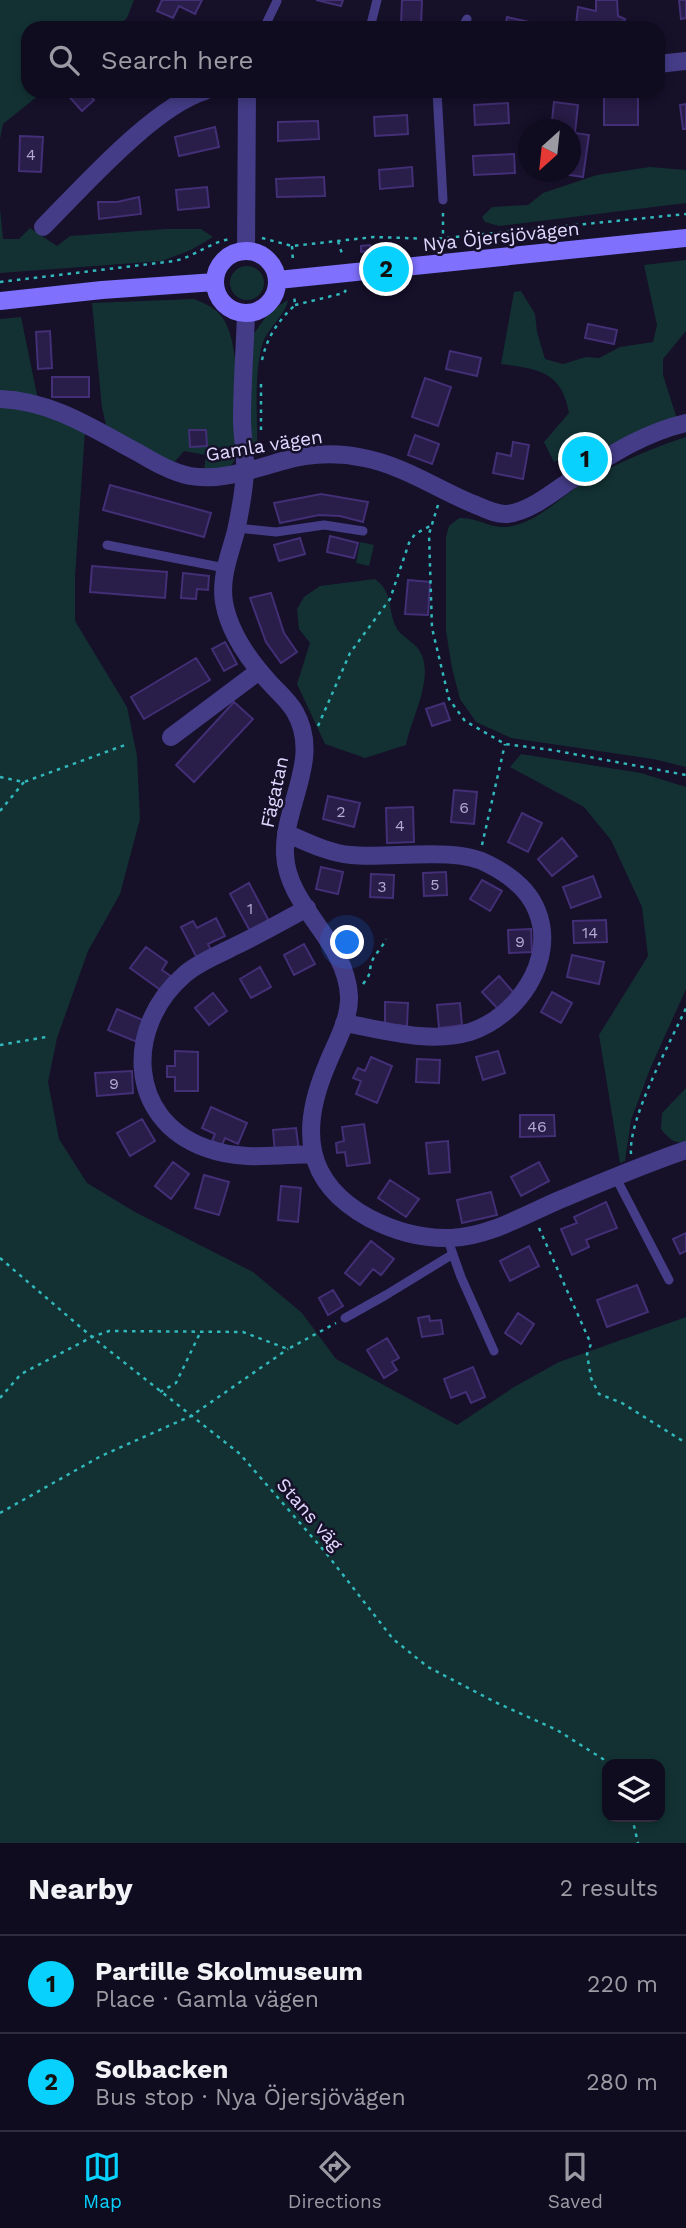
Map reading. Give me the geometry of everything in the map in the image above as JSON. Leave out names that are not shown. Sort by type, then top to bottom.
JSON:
[{"type":"street","points":[[665,63],[686,61]]},
{"type":"street","points":[[43,228],[106,164],[183,98]]},
{"type":"street","points":[[246,244],[247,98]]},
{"type":"street","name":"Nya Öjersjövägen","points":[[286,280],[686,238]]},
{"type":"street","points":[[246,244],[267,258],[286,280],[268,304],[256,312],[246,313],[232,310],[224,304],[216,292],[215,282],[217,270],[224,260],[246,244]]},
{"type":"street","points":[[0,301],[215,282]]},
{"type":"street","name":"Fägatan","points":[[246,313],[242,418],[253,470],[225,568],[224,603],[240,644],[259,671],[295,712],[304,741],[304,770],[286,833],[285,855],[290,881],[338,955],[346,975],[349,1004],[324,1072],[310,1129],[312,1154],[327,1184],[366,1216],[387,1226],[451,1246],[615,1176],[686,1150]]},
{"type":"street","name":"Gamla vägen","points":[[0,399],[24,400],[57,410],[162,466],[191,476],[253,470],[278,462],[320,455],[363,457],[394,467],[492,511],[506,514],[548,495],[647,435],[686,423]]},
{"type":"street","points":[[172,737],[259,671]]},
{"type":"street","points":[[286,833],[330,851],[352,855],[433,855],[478,859],[511,878],[527,894],[537,910],[542,930],[542,949],[535,972],[511,1008],[494,1021],[473,1031],[445,1037],[408,1035],[344,1023]]},
{"type":"street","points":[[307,908],[185,974],[159,1003],[144,1034],[142,1064],[155,1108],[183,1137],[205,1148],[250,1157],[312,1154]]},
{"type":"lane","points":[[372,21],[377,0]]},
{"type":"lane","points":[[267,21],[277,1]]},
{"type":"lane","points":[[437,98],[443,200]]},
{"type":"lane","points":[[237,528],[275,532],[324,525],[363,531]]},
{"type":"lane","points":[[107,545],[225,568]]},
{"type":"lane","points":[[615,1176],[668,1280]]},
{"type":"lane","points":[[345,1318],[386,1295],[451,1246],[494,1351]]},
{"type":"path","points":[[443,200],[443,238]]},
{"type":"path","points":[[0,282],[175,261],[191,257],[218,241],[246,244],[263,239],[292,246],[374,237],[443,238],[686,214]]},
{"type":"path","points":[[392,247],[393,239]]},
{"type":"path","points":[[338,241],[341,257],[350,259]]},
{"type":"path","points":[[292,246],[286,280],[295,305]]},
{"type":"path","points":[[262,361],[271,332],[295,305],[344,293],[346,290]]},
{"type":"path","points":[[253,470],[261,375]]},
{"type":"path","points":[[443,491],[430,526],[432,628],[449,699],[465,721],[505,744],[686,775]]},
{"type":"path","points":[[304,741],[315,732],[350,653],[390,599],[409,543],[415,534],[430,526]]},
{"type":"path","points":[[478,859],[505,744]]},
{"type":"path","points":[[0,811],[24,782],[125,745]]},
{"type":"path","points":[[0,777],[24,782]]},
{"type":"path","points":[[349,1004],[371,973],[373,959],[382,950],[386,939]]},
{"type":"path","points":[[635,1168],[630,1146],[641,1108],[686,1008]]},
{"type":"path","points":[[1,1045],[46,1037]]},
{"type":"path","points":[[532,1212],[591,1344],[587,1354],[595,1388],[600,1394],[622,1404],[686,1443]]},
{"type":"path","name":"Stans väg","points":[[0,1258],[92,1337],[240,1454],[326,1553],[393,1639],[428,1667],[557,1730],[603,1759]]},
{"type":"path","points":[[0,1514],[101,1456],[191,1416],[288,1349],[345,1318]]},
{"type":"path","points":[[0,1398],[20,1374],[109,1331],[243,1332],[288,1349]]},
{"type":"path","points":[[160,1392],[176,1383],[200,1333]]},
{"type":"path","points":[[633,1822],[638,1843]]},
{"type":"green space","points":[[0,0],[134,0],[124,21],[21,21],[21,98],[35,98],[3,124],[0,139]]},
{"type":"green space","points":[[650,167],[686,170],[686,203],[499,226],[485,222],[482,217],[492,207],[528,205],[543,193],[597,175]]},
{"type":"green space","points":[[0,208],[3,239],[19,239],[30,228],[57,246],[70,236],[166,229],[201,229],[213,237],[191,250],[162,261],[0,273]]},
{"type":"green space","points":[[686,260],[686,331],[663,359],[663,375],[677,419],[609,446],[595,442],[554,462],[544,442],[569,413],[561,388],[554,380],[537,371],[501,364],[514,292],[521,291],[535,314],[545,359],[563,364],[586,357],[599,358],[620,347],[653,342],[657,325],[644,265]]},
{"type":"green space","points":[[247,266],[259,271],[264,283],[259,295],[247,300],[235,295],[230,283],[235,271]]},
{"type":"green space","points":[[194,299],[210,306],[222,317],[233,345],[236,363],[237,453],[229,467],[221,469],[204,470],[206,455],[184,451],[171,466],[106,425],[102,408],[92,303]]},
{"type":"green space","points":[[288,300],[266,336],[260,355],[257,382],[257,452],[253,453],[249,445],[253,335],[270,311]]},
{"type":"green space","points":[[21,317],[37,395],[49,411],[85,431],[75,576],[75,621],[127,707],[137,756],[140,819],[120,894],[88,951],[57,1038],[48,1082],[59,1139],[87,1183],[135,1212],[253,1272],[302,1313],[336,1359],[457,1425],[514,1387],[559,1362],[686,1317],[686,1843],[0,1843],[0,319]]},
{"type":"green space","points":[[686,437],[686,767],[653,759],[511,738],[476,722],[460,699],[446,631],[446,537],[449,526],[459,518],[500,527],[528,521],[586,481],[610,468]]},
{"type":"green space","points":[[360,542],[374,545],[369,566],[356,563]]},
{"type":"green space","points":[[375,579],[388,595],[398,630],[419,650],[424,660],[425,672],[421,697],[406,745],[365,758],[325,744],[297,684],[310,643],[299,629],[297,609],[304,597],[320,586]]},
{"type":"green space","points":[[521,754],[641,773],[686,787],[686,989],[650,1069],[631,1120],[625,1161],[620,1163],[599,1035],[648,956],[642,907],[611,840],[584,807],[510,767]]},
{"type":"green space","points":[[686,1088],[686,1142],[678,1142],[661,1129],[662,1113]]},
{"type":"building","points":[[162,0],[202,0],[195,14],[179,6],[173,18],[157,11]]},
{"type":"building","points":[[316,0],[343,0],[341,6]]},
{"type":"building","points":[[402,0],[422,0],[421,21],[401,21]]},
{"type":"building","points":[[596,0],[617,0],[618,16],[625,19],[576,21],[578,7],[596,11]]},
{"type":"building","points":[[679,0],[686,0],[686,18],[681,19]]},
{"type":"building","points":[[507,17],[525,21],[506,21]]},
{"type":"building","points":[[70,98],[92,98],[94,100],[82,111]]},
{"type":"building","points":[[604,98],[638,98],[638,125],[604,125]]},
{"type":"building","points":[[554,102],[578,105],[576,119],[552,119]]},
{"type":"building","points":[[508,103],[509,123],[475,125],[474,105]]},
{"type":"building","points":[[686,104],[686,129],[683,129],[680,105]]},
{"type":"building","points":[[407,115],[408,134],[375,136],[374,117]]},
{"type":"building","points":[[318,121],[319,139],[278,141],[278,122]]},
{"type":"building","points":[[215,127],[219,147],[179,156],[175,137]]},
{"type":"building","points":[[581,134],[589,135],[581,177]]},
{"type":"building","points":[[20,136],[43,137],[41,172],[19,171]]},
{"type":"building","points":[[514,154],[515,173],[474,175],[473,156]]},
{"type":"building","points":[[412,167],[413,186],[380,189],[379,170]]},
{"type":"building","points":[[324,177],[325,196],[277,197],[276,179]]},
{"type":"building","points":[[207,187],[209,207],[178,210],[176,190]]},
{"type":"building","points":[[139,197],[141,214],[99,219],[98,202],[117,202]]},
{"type":"building","points":[[370,245],[370,251],[361,252],[361,246]]},
{"type":"building","points":[[588,324],[617,330],[614,344],[585,338]]},
{"type":"building","points":[[50,331],[52,368],[38,369],[36,332]]},
{"type":"building","points":[[450,351],[481,358],[477,376],[446,369]]},
{"type":"building","points":[[52,377],[89,377],[89,397],[52,397]]},
{"type":"building","points":[[425,378],[451,387],[438,426],[412,417]]},
{"type":"building","points":[[189,430],[206,430],[207,446],[190,447]]},
{"type":"building","points":[[415,435],[439,444],[432,464],[408,455]]},
{"type":"building","points":[[513,442],[529,445],[523,479],[493,473],[497,453],[511,456]]},
{"type":"building","points":[[591,448],[597,460],[578,470],[572,458]]},
{"type":"building","points":[[110,485],[211,513],[204,537],[103,510]]},
{"type":"building","points":[[321,494],[368,502],[363,522],[340,516],[319,515],[280,523],[274,503]]},
{"type":"building","points":[[330,536],[358,543],[354,558],[327,552]]},
{"type":"building","points":[[300,538],[305,554],[279,561],[274,545]]},
{"type":"building","points":[[92,566],[167,572],[165,598],[90,592]]},
{"type":"building","points":[[183,573],[209,576],[208,590],[197,589],[196,599],[181,598]]},
{"type":"building","points":[[408,580],[430,582],[428,615],[405,614]]},
{"type":"building","points":[[271,593],[284,633],[297,652],[281,663],[266,642],[250,598]]},
{"type":"building","points":[[225,642],[237,664],[224,671],[212,649]]},
{"type":"building","points":[[196,658],[210,680],[144,719],[131,697]]},
{"type":"building","points":[[234,702],[253,719],[194,782],[176,765]]},
{"type":"building","points":[[444,703],[450,720],[432,726],[426,709]]},
{"type":"building","points":[[454,790],[477,792],[474,824],[451,822]]},
{"type":"building","points":[[328,796],[360,803],[354,827],[323,819]]},
{"type":"building","points":[[413,807],[414,842],[387,843],[386,808]]},
{"type":"building","points":[[522,813],[542,823],[528,852],[508,842]]},
{"type":"building","points":[[562,838],[577,856],[552,876],[538,859]]},
{"type":"building","points":[[321,867],[343,872],[338,894],[316,889]]},
{"type":"building","points":[[446,872],[447,895],[424,896],[423,873]]},
{"type":"building","points":[[371,874],[394,875],[393,898],[370,897]]},
{"type":"building","points":[[593,876],[601,897],[571,908],[563,887]]},
{"type":"building","points":[[482,880],[502,891],[490,911],[470,899]]},
{"type":"building","points":[[249,883],[270,923],[251,933],[230,894]]},
{"type":"building","points":[[216,918],[225,936],[208,944],[212,952],[198,960],[181,927],[193,921],[197,928]]},
{"type":"building","points":[[606,920],[607,942],[574,943],[573,921]]},
{"type":"building","points":[[531,929],[532,952],[509,953],[508,930]]},
{"type":"building","points":[[304,944],[315,964],[294,975],[284,955]]},
{"type":"building","points":[[146,947],[167,962],[162,970],[172,977],[162,991],[130,968]]},
{"type":"building","points":[[572,955],[604,962],[599,984],[567,977]]},
{"type":"building","points":[[260,967],[271,987],[251,998],[240,979]]},
{"type":"building","points":[[499,976],[514,993],[498,1009],[482,992]]},
{"type":"building","points":[[552,992],[572,1003],[561,1023],[541,1012]]},
{"type":"building","points":[[213,993],[227,1011],[209,1025],[195,1008]]},
{"type":"building","points":[[385,1002],[408,1003],[407,1026],[385,1025]]},
{"type":"building","points":[[460,1003],[462,1025],[439,1028],[437,1005]]},
{"type":"building","points":[[117,1009],[145,1021],[137,1042],[108,1030]]},
{"type":"building","points":[[175,1051],[198,1052],[198,1091],[175,1091],[175,1077],[167,1077],[167,1066],[175,1066]]},
{"type":"building","points":[[498,1051],[505,1073],[483,1080],[476,1057]]},
{"type":"building","points":[[371,1057],[392,1066],[377,1103],[356,1094],[361,1081],[353,1078],[358,1068],[365,1071]]},
{"type":"building","points":[[417,1059],[440,1060],[439,1083],[416,1082]]},
{"type":"building","points":[[132,1071],[133,1093],[97,1096],[95,1073]]},
{"type":"building","points":[[211,1107],[247,1123],[238,1144],[225,1138],[222,1145],[212,1141],[215,1134],[202,1128]]},
{"type":"building","points":[[520,1115],[554,1115],[555,1136],[520,1137]]},
{"type":"building","points":[[142,1119],[155,1141],[130,1156],[117,1133]]},
{"type":"building","points":[[364,1124],[370,1163],[347,1166],[345,1152],[337,1153],[336,1143],[344,1141],[342,1127]]},
{"type":"building","points":[[296,1128],[299,1151],[275,1153],[273,1130]]},
{"type":"building","points":[[448,1141],[450,1172],[429,1174],[426,1143]]},
{"type":"building","points":[[173,1162],[189,1174],[171,1199],[155,1186]]},
{"type":"building","points":[[539,1162],[549,1181],[521,1196],[511,1177]]},
{"type":"building","points":[[204,1175],[229,1182],[219,1215],[195,1208]]},
{"type":"building","points":[[390,1180],[419,1199],[406,1217],[378,1198]]},
{"type":"building","points":[[281,1186],[301,1188],[298,1222],[278,1220]]},
{"type":"building","points":[[491,1192],[497,1215],[462,1223],[457,1200]]},
{"type":"building","points":[[606,1202],[617,1228],[586,1240],[589,1247],[572,1255],[561,1229],[577,1223],[574,1217]]},
{"type":"building","points":[[686,1233],[686,1251],[680,1254],[673,1239]]},
{"type":"building","points":[[371,1241],[394,1259],[381,1275],[373,1269],[360,1285],[345,1273]]},
{"type":"building","points":[[529,1246],[539,1266],[510,1281],[500,1261]]},
{"type":"building","points":[[637,1285],[648,1312],[607,1327],[597,1300]]},
{"type":"building","points":[[333,1290],[343,1306],[328,1315],[319,1298]]},
{"type":"building","points":[[518,1313],[534,1324],[521,1344],[505,1333]]},
{"type":"building","points":[[429,1316],[430,1321],[441,1320],[443,1334],[422,1337],[418,1318]]},
{"type":"building","points":[[387,1338],[399,1358],[392,1362],[397,1370],[384,1378],[367,1350]]},
{"type":"building","points":[[473,1367],[485,1397],[471,1403],[466,1392],[451,1398],[444,1379]]},
{"type":"place","name":"Solbacken","points":[[386,269]]},
{"type":"place","name":"Partille Skolmuseum","points":[[585,459]]}]
